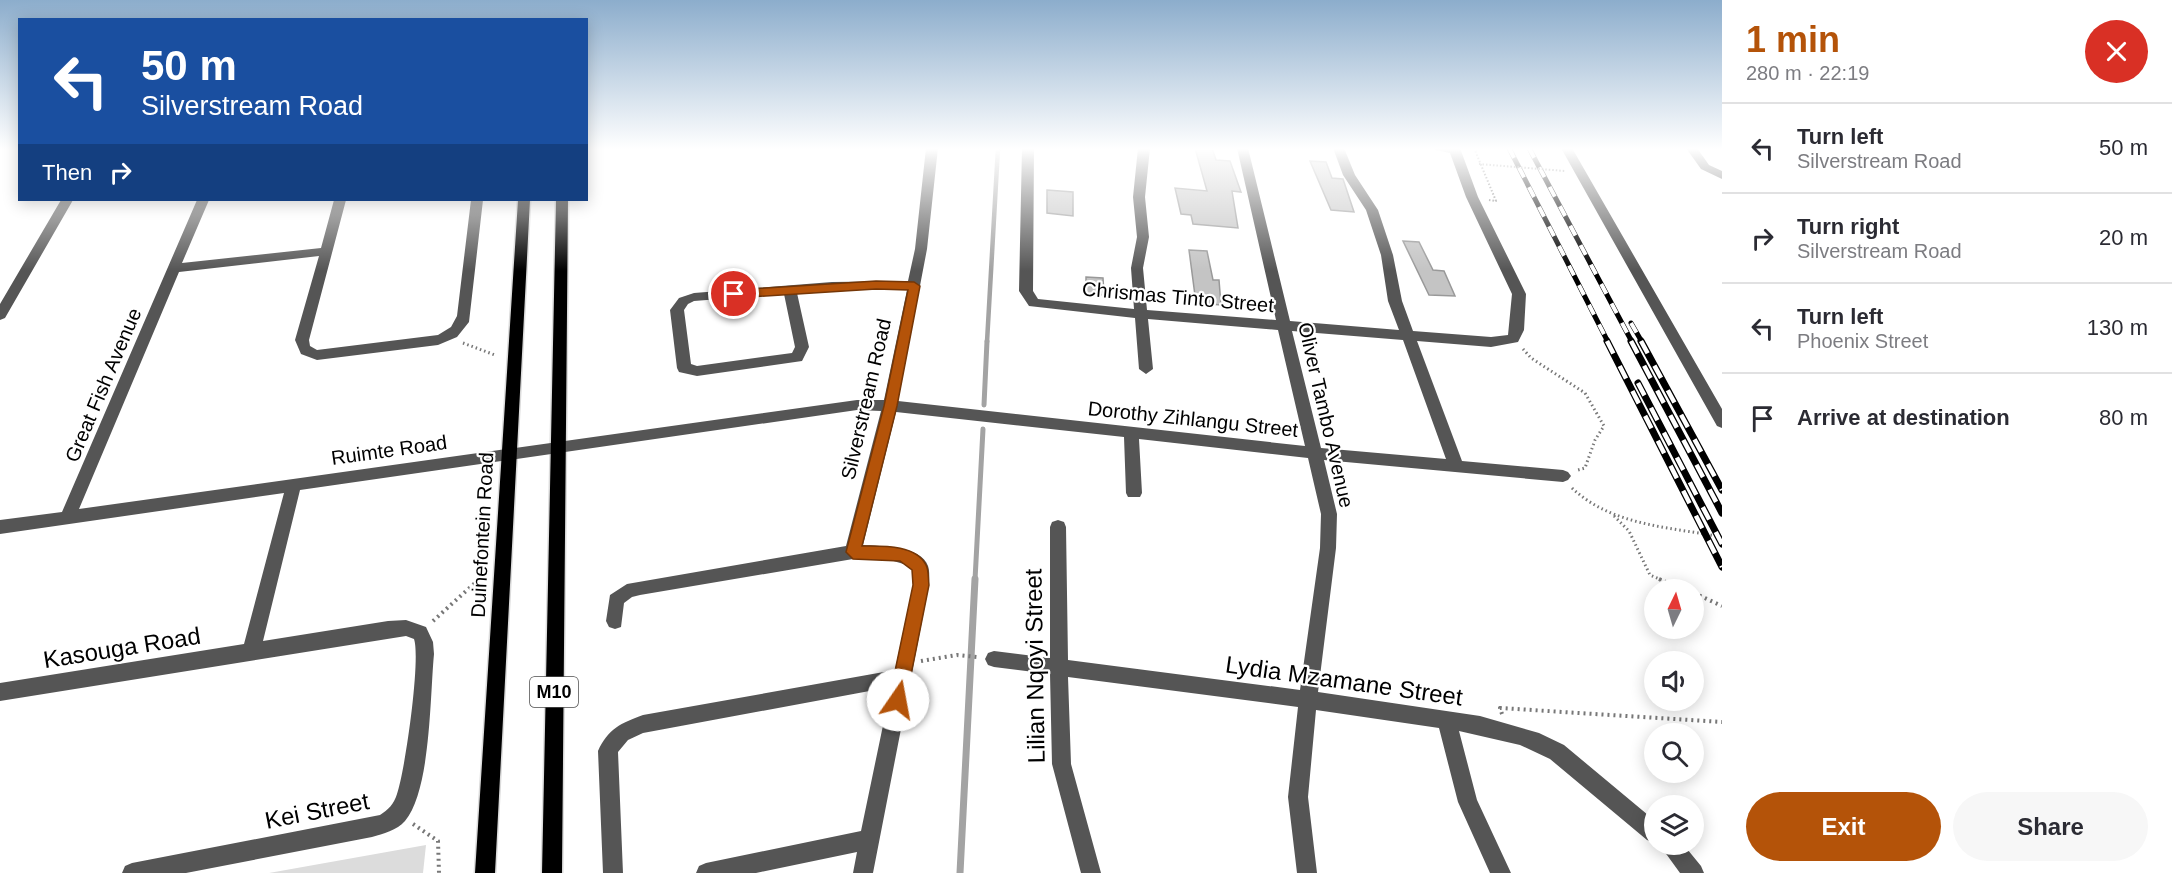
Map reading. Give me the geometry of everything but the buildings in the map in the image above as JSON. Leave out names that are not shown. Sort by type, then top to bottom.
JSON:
[{"type":"main road","name":"Duinefontein Road","points":[[485,873],[504,579],[508,453],[524,201]]},
{"type":"main road","name":"M10","points":[[552,873],[562,201]]},
{"type":"street","name":"Silverstream Road","points":[[853,552],[891,406],[914,286],[927,189]]},
{"type":"street","name":"Chrismas Tinto Street","points":[[1027,189],[1026,291],[1031,300],[1040,305],[1407,336],[1491,342],[1513,339]]},
{"type":"street","points":[[1140,189],[1143,237],[1137,268],[1146,369]]},
{"type":"street","name":"Oliver Tambo Avenue","points":[[1252,189],[1329,514],[1329,532],[1306,698],[1298,797],[1307,873]]},
{"type":"street","points":[[1358,189],[1372,210],[1388,255],[1392,293],[1457,467]]},
{"type":"street","points":[[1469,189],[1519,294],[1517,330],[1513,339]]},
{"type":"street","points":[[1590,189],[1718,407],[1722,422]]},
{"type":"street","points":[[0,315],[6,295],[66,201]]},
{"type":"street","name":"Great Fish Avenue","points":[[67,518],[203,201]]},
{"type":"street","points":[[340,201],[302,340],[303,347],[308,352],[328,355],[443,339],[458,329],[464,316],[477,201]]},
{"type":"street","points":[[175,268],[327,251]]},
{"type":"street","points":[[790,291],[802,347],[797,357],[697,371],[687,370],[683,365],[677,310],[682,301],[694,297],[876,285],[914,286]]},
{"type":"street","name":"Ruimte Road","points":[[0,527],[842,406],[891,406]]},
{"type":"street","name":"Dorothy Zihlangu Street","points":[[891,406],[1315,453],[1563,476]]},
{"type":"street","points":[[1131,433],[1134,493]]},
{"type":"street","points":[[251,652],[294,485]]},
{"type":"street","name":"Lilian Nqoyi Street","points":[[1058,527],[1060,767],[1091,873]]},
{"type":"street","points":[[615,621],[616,600],[627,591],[853,552],[890,553],[904,556],[920,567],[921,585],[863,873]]},
{"type":"street","name":"Kasouga Road","points":[[0,692],[388,629],[426,627]]},
{"type":"street","name":"Kei Street","points":[[132,873],[372,827],[393,819],[404,806],[411,783],[426,627]]},
{"type":"street","name":"Lydia Mzamane Street","points":[[989,659],[1306,698],[1507,731],[1541,742],[1557,752],[1644,825]]},
{"type":"street","points":[[613,873],[609,752],[612,741],[620,733],[643,724],[904,671]]},
{"type":"street","points":[[1447,721],[1464,790],[1501,873]]},
{"type":"street","points":[[706,873],[870,839]]},
{"type":"street","points":[[1678,855],[1694,873]]},
{"type":"path","points":[[1513,339],[1532,358],[1585,393],[1604,426],[1595,440],[1585,468],[1563,476],[1581,498],[1613,515],[1722,537]]},
{"type":"path","points":[[460,340],[467,346],[495,355]]},
{"type":"path","points":[[1613,515],[1629,531],[1650,575],[1659,579]]},
{"type":"path","points":[[426,627],[476,582]]},
{"type":"path","points":[[1704,598],[1722,606]]},
{"type":"path","points":[[904,671],[957,655],[989,659]]},
{"type":"path","points":[[1507,731],[1500,708],[1722,722]]},
{"type":"path","points":[[413,824],[438,841],[436,868],[439,873]]},
{"type":"shaded area","points":[[426,845],[423,873],[269,873]]},
{"type":"waterway","points":[[987,342],[996,189]]},
{"type":"waterway","points":[[984,405],[987,341]]},
{"type":"waterway","points":[[975,580],[983,429]]},
{"type":"waterway","points":[[960,873],[975,579]]},
{"type":"railway","points":[[1530,189],[1608,342]]},
{"type":"railway","points":[[1551,189],[1632,342]]},
{"type":"railway","points":[[1631,323],[1642,342]]},
{"type":"railway","points":[[1607,341],[1722,567]]},
{"type":"railway","points":[[1631,341],[1722,513]]},
{"type":"railway","points":[[1641,341],[1722,490]]},
{"type":"railway","points":[[1638,383],[1722,544]]},
{"type":"route","points":[[734,294],[876,285],[914,286],[891,406],[853,552],[890,553],[904,556],[913,560],[920,567],[921,585],[898,700]]}]
